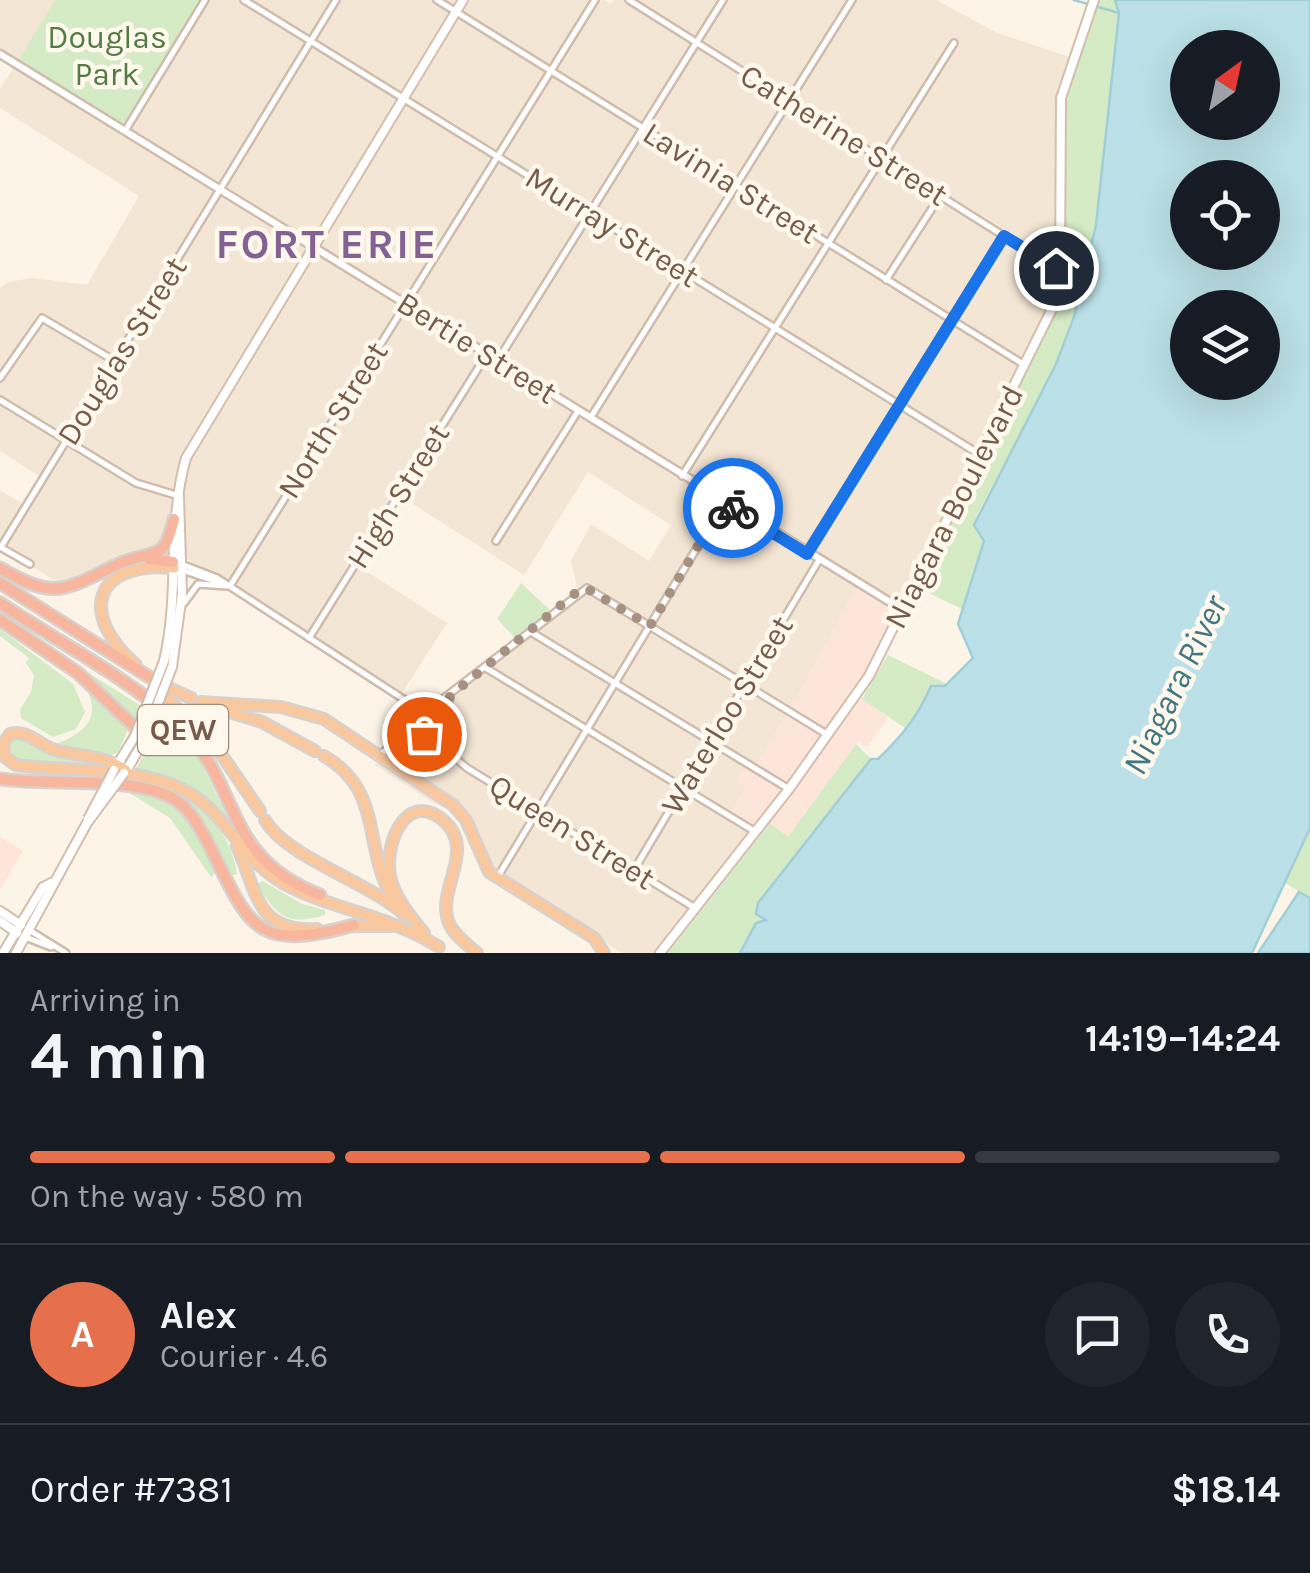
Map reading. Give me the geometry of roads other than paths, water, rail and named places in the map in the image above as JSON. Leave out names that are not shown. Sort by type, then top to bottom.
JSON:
[{"type":"highway","points":[[0,568],[33,586],[59,590],[81,586],[163,550],[174,519]]},
{"type":"highway","points":[[136,559],[178,566]]},
{"type":"highway","points":[[159,686],[109,639],[101,620],[101,600],[110,582],[130,568],[178,566]]},
{"type":"highway","name":"QEW","points":[[0,583],[159,686],[269,726],[345,769],[360,788],[379,870],[406,916],[442,950]]},
{"type":"highway","name":"QEW","points":[[0,603],[176,723],[214,772],[257,857],[283,878],[320,896],[421,933]]},
{"type":"highway","points":[[0,620],[78,673],[139,734]]},
{"type":"highway","name":"QEW","points":[[159,686],[236,772],[280,842],[340,871],[406,916]]},
{"type":"highway","name":"QEW","points":[[200,702],[304,712],[340,727],[378,756]]},
{"type":"highway","points":[[121,769],[98,756],[55,750],[20,732],[10,734],[3,744],[5,757],[16,765],[132,776],[174,786],[202,802],[269,875],[320,896]]},
{"type":"highway","points":[[378,756],[458,810],[470,827],[479,856],[494,877],[594,938],[604,953]]},
{"type":"highway","points":[[0,779],[141,789],[165,795],[194,818],[243,909],[262,928],[293,940],[354,925]]},
{"type":"highway","points":[[421,933],[397,895],[389,865],[394,833],[406,818],[420,814],[441,818],[454,835],[457,856],[446,916],[454,932],[476,953]]},
{"type":"highway","points":[[226,828],[257,900],[271,918],[301,929],[381,924],[421,933]]},
{"type":"main road","points":[[16,953],[51,891],[51,883],[121,769],[168,664],[181,608],[174,519],[186,458],[463,0]]},
{"type":"main road","name":"Niagara Boulevard","points":[[660,953],[756,833],[869,676],[1053,306],[1060,271],[1061,98],[1094,0]]},
{"type":"main road","points":[[168,664],[178,566],[179,496]]},
{"type":"main road","points":[[3,953],[43,887],[51,883]]},
{"type":"main road","points":[[0,911],[27,934]]},
{"type":"main road","points":[[0,922],[18,928]]},
{"type":"street","points":[[125,131],[206,0]]},
{"type":"street","name":"Murray Street","points":[[244,0],[979,454]]},
{"type":"street","name":"Douglas Street","points":[[0,547],[336,0]]},
{"type":"street","name":"Lavinia Street","points":[[436,0],[1026,365]]},
{"type":"street","name":"North Street","points":[[230,586],[595,0]]},
{"type":"street","name":"Catherine Street","points":[[629,0],[1060,271]]},
{"type":"street","points":[[498,360],[723,0]]},
{"type":"street","points":[[590,418],[852,0]]},
{"type":"street","points":[[682,476],[954,42]]},
{"type":"street","name":"Bertie Street","points":[[0,54],[902,610]]},
{"type":"street","points":[[886,280],[940,196]]},
{"type":"street","points":[[807,554],[1004,236]]},
{"type":"street","points":[[0,378],[42,318],[115,361]]},
{"type":"street","name":"High Street","points":[[309,638],[487,354]]},
{"type":"street","points":[[0,400],[136,483],[179,496]]},
{"type":"street","points":[[496,541],[578,411]]},
{"type":"street","points":[[500,874],[724,503]]},
{"type":"street","points":[[0,547],[30,564]]},
{"type":"street","name":"Waterloo Street","points":[[634,870],[819,560]]},
{"type":"street","points":[[178,566],[230,586],[411,704],[444,716]]},
{"type":"street","points":[[181,608],[198,584],[230,586]]},
{"type":"street","points":[[378,756],[408,734],[429,708],[486,668],[577,592],[588,589],[828,735]]},
{"type":"street","points":[[530,631],[789,789]]},
{"type":"street","points":[[486,668],[756,833]]},
{"type":"street","points":[[450,696],[442,730],[451,754]]},
{"type":"street","points":[[411,704],[426,735]]},
{"type":"street","points":[[408,734],[426,735],[442,730]]},
{"type":"street","name":"Queen Street","points":[[426,735],[696,908]]},
{"type":"street","points":[[27,934],[62,951]]},
{"type":"water","name":"Niagara River","points":[[1115,0],[1310,0],[1310,828],[1252,953],[740,953],[756,923],[766,920],[756,914],[758,903],[871,759],[878,759],[902,733],[931,686],[945,686],[973,658],[958,624],[984,541],[974,525],[1056,364],[1074,317],[1096,225],[1119,13]]},
{"type":"water","points":[[1299,892],[1310,898],[1310,953],[1258,953]]},
{"type":"waterway","points":[[1074,0],[1119,13]]},
{"type":"district","name":"FORT ERIE","points":[[327,244]]},
{"type":"park label","name":"Douglas Park","points":[[107,56]]}]
